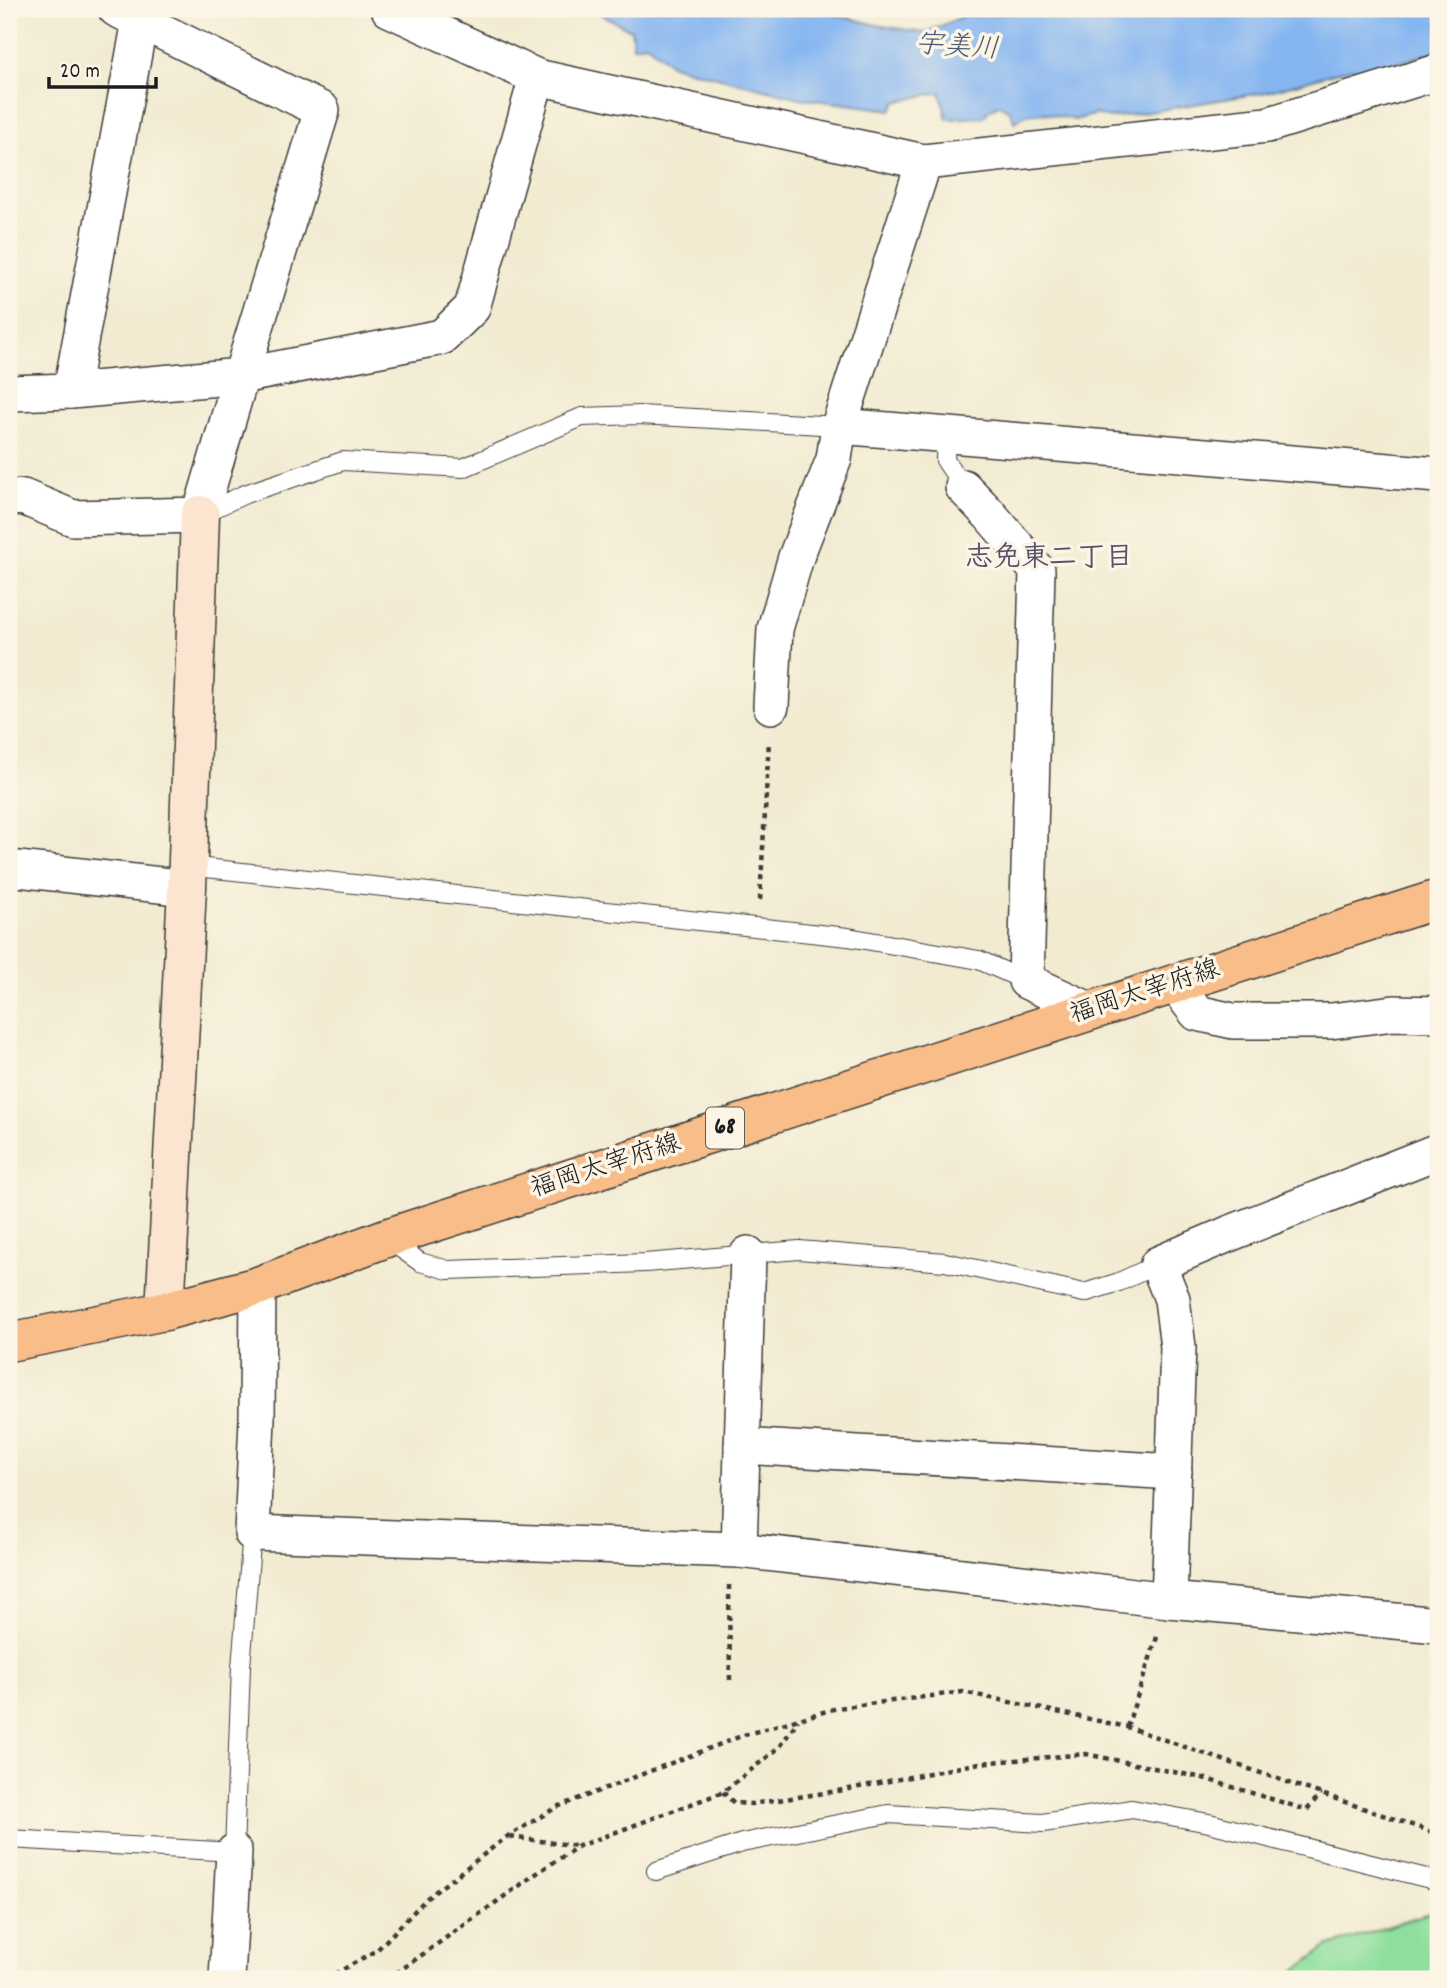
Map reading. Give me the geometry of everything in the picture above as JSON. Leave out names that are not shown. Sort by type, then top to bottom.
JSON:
[{"type":"main road","name":"福岡太宰府線","points":[[9,1342],[165,1311],[258,1286],[386,1238],[1438,899]]},
{"type":"street","points":[[389,9],[537,78],[924,162],[1267,125],[1438,72]]},
{"type":"street","points":[[71,391],[128,15],[322,110],[201,515],[187,877],[165,1311]]},
{"type":"street","points":[[9,393],[71,391],[241,376],[442,337],[472,308],[537,78]]},
{"type":"street","points":[[771,706],[775,629],[796,557],[834,459],[839,426],[924,162]]},
{"type":"street","points":[[839,426],[1438,475]]},
{"type":"street","points":[[963,487],[1037,570],[1026,981],[1089,1010]]},
{"type":"street","points":[[9,498],[23,497],[73,518],[201,515]]},
{"type":"street","points":[[9,868],[187,877]]},
{"type":"street","points":[[1174,983],[1197,1013],[1233,1021],[1331,1021],[1394,1013],[1438,1014]]},
{"type":"street","points":[[1169,1600],[1178,1347],[1172,1299],[1158,1264],[1438,1151]]},
{"type":"street","points":[[734,1550],[742,1446],[748,1254]]},
{"type":"street","points":[[258,1286],[257,1419],[252,1533],[734,1550],[1169,1600],[1438,1625]]},
{"type":"street","points":[[742,1446],[1174,1472]]},
{"type":"street","points":[[227,1979],[234,1852]]},
{"type":"lane","points":[[201,515],[245,494],[343,461],[463,468],[582,417],[639,415],[839,426]]},
{"type":"lane","points":[[946,435],[945,460],[963,487]]},
{"type":"lane","points":[[187,877],[848,937],[979,960],[1026,981]]},
{"type":"lane","points":[[386,1238],[420,1262],[448,1270],[645,1263],[799,1250],[945,1262],[1084,1293],[1119,1282],[1158,1264]]},
{"type":"lane","points":[[9,1839],[234,1852],[241,1667],[252,1533]]},
{"type":"lane","points":[[656,1871],[743,1843],[888,1814],[1043,1823],[1132,1809],[1209,1823],[1438,1881]]},
{"type":"path","points":[[758,928],[771,706]]},
{"type":"path","points":[[730,1684],[734,1550]]},
{"type":"path","points":[[1127,1727],[1169,1600]]},
{"type":"path","points":[[326,1979],[376,1950],[427,1898],[508,1836],[557,1807],[744,1735],[837,1708],[962,1692],[1127,1727],[1438,1834]]},
{"type":"path","points":[[388,1979],[579,1846],[723,1793],[780,1747],[799,1720]]},
{"type":"path","points":[[723,1793],[734,1803],[751,1804],[844,1790],[980,1763],[1086,1754],[1203,1778],[1307,1810],[1321,1793]]},
{"type":"path","points":[[508,1836],[579,1846]]},
{"type":"green space","points":[[1438,1910],[1438,1979],[1284,1979],[1327,1947]]},
{"type":"water","name":"宇美川","points":[[591,9],[813,9],[877,25],[925,33],[966,15],[1095,9],[1438,9],[1438,51],[1361,73],[1352,68],[1267,92],[1109,118],[1096,114],[1075,120],[1045,113],[1026,115],[1014,122],[1011,112],[999,105],[989,110],[984,117],[947,119],[940,92],[896,102],[891,110],[800,98],[672,65],[647,44],[633,46],[631,30]]},
{"type":"district","name":"志免東二丁目","points":[[1049,560]]}]
